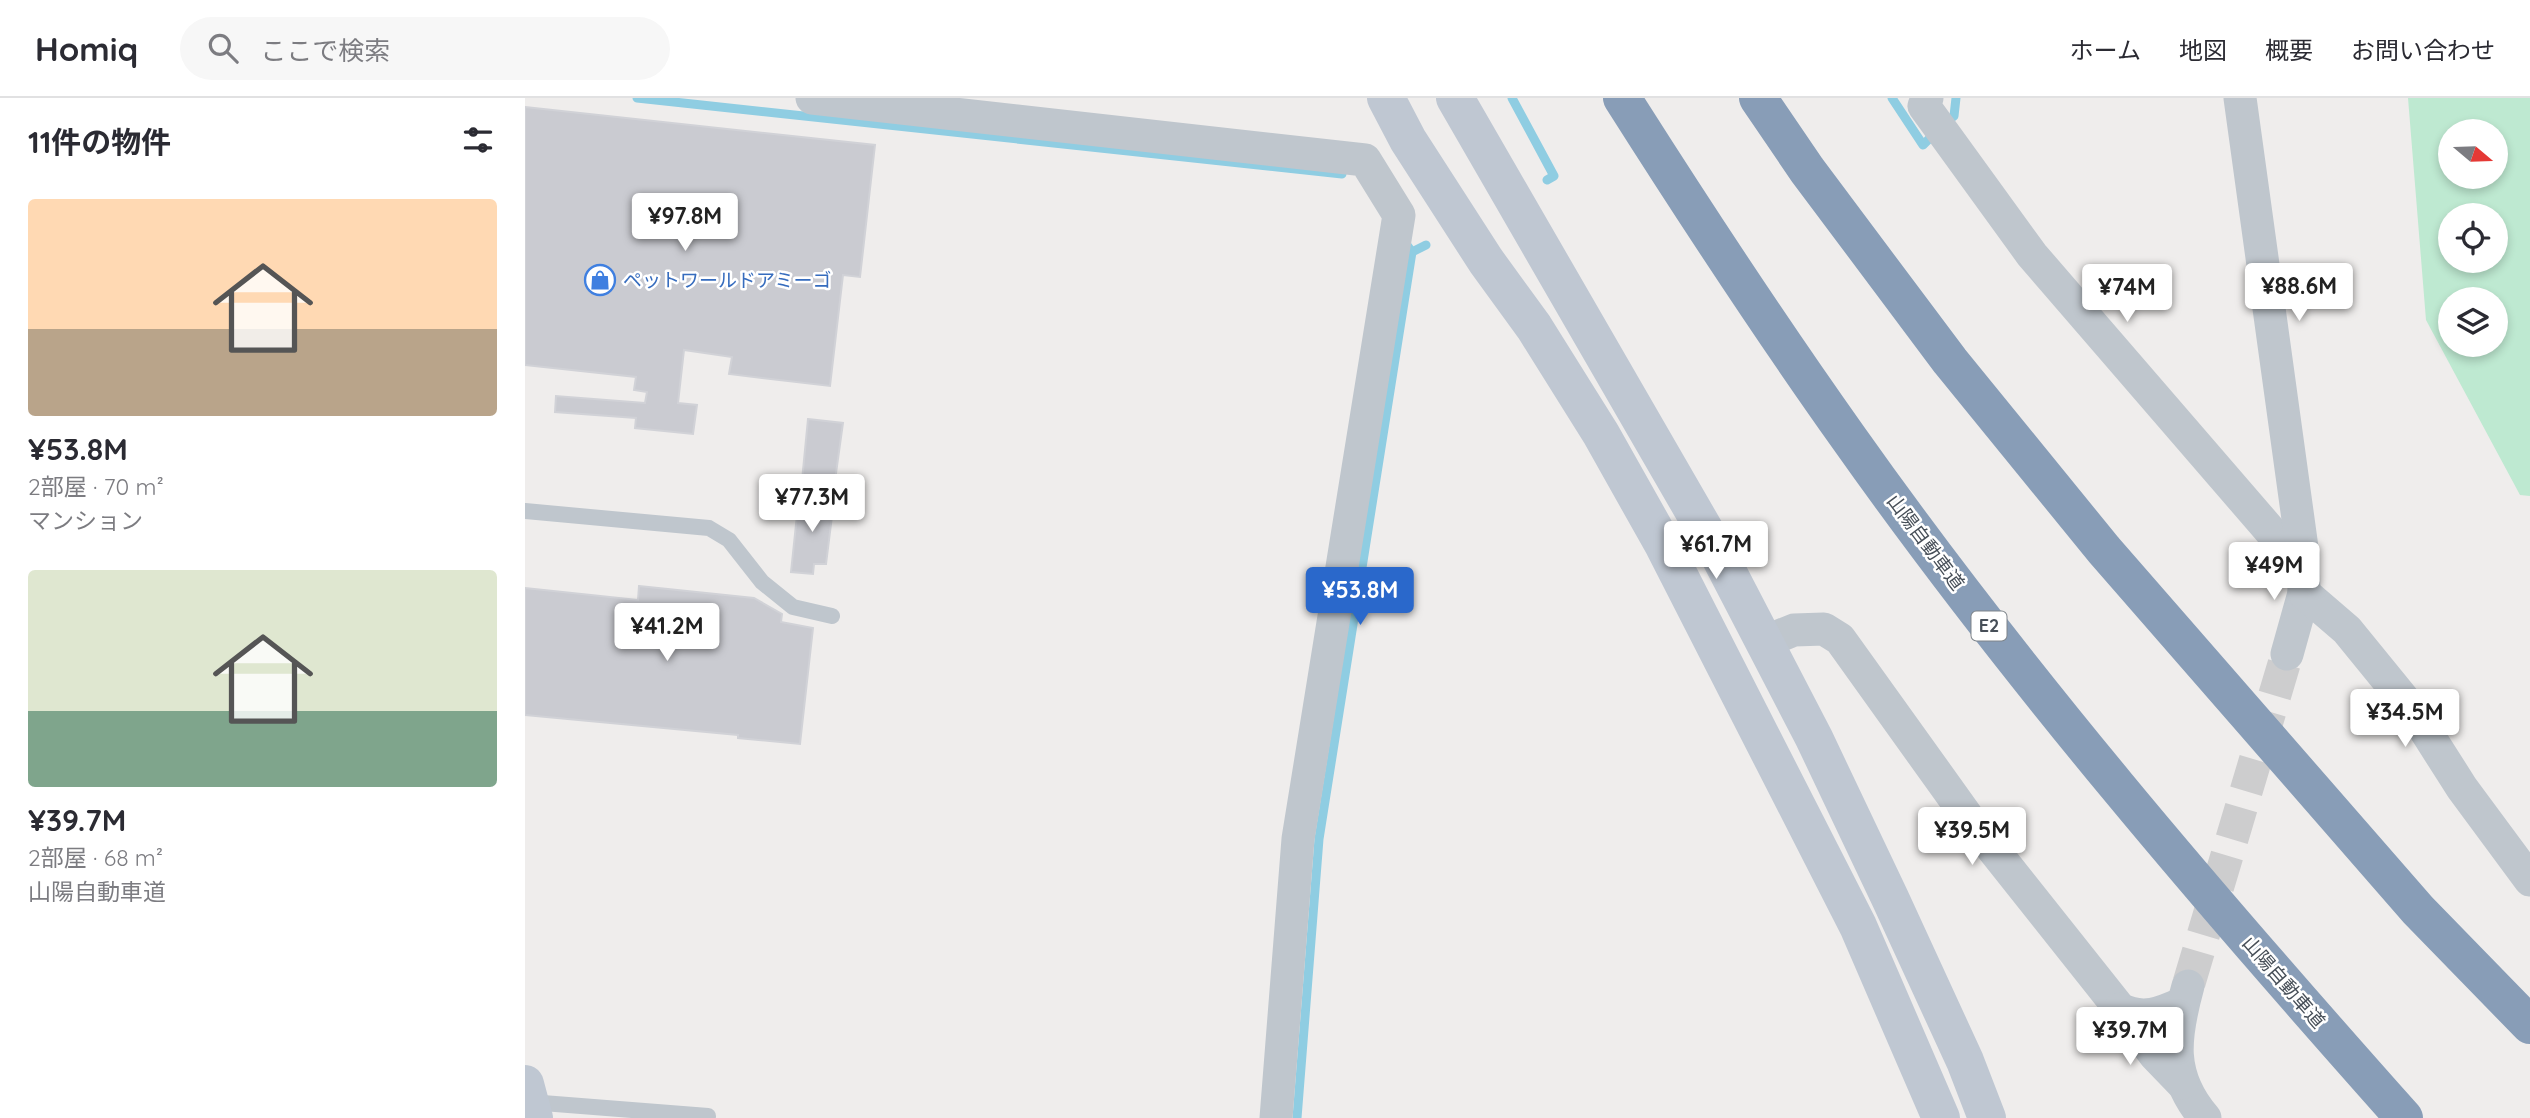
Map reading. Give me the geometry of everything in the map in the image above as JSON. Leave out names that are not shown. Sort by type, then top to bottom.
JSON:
[{"type":"highway","name":"山陽自動車道","points":[[1622,98],[1714,244],[1849,439],[2005,646],[2144,820],[2403,1118]]},
{"type":"highway","points":[[1758,98],[1807,170],[1950,361],[2104,551],[2418,910],[2530,1025]]},
{"type":"street","points":[[812,98],[1365,160],[1399,215],[1298,839],[1276,1118]]},
{"type":"street","points":[[1386,98],[1408,140],[1486,261],[1534,327],[1593,422],[1664,546],[1858,926],[1941,1118]]},
{"type":"street","points":[[1455,98],[1720,555],[1814,738],[1890,898],[1965,1061],[1987,1118]]},
{"type":"street","points":[[2240,98],[2303,555],[2304,593],[2287,654]]},
{"type":"street","points":[[1923,101],[2032,254],[2279,541],[2303,555]]},
{"type":"street","points":[[2304,593],[2347,630],[2413,711],[2462,788],[2530,880]]},
{"type":"street","points":[[1764,642],[1794,630],[1824,629],[1840,639],[1969,819],[2155,1055],[2185,1086]]},
{"type":"street","points":[[2120,1009],[2134,1016],[2156,1015],[2186,993],[2175,1055],[2185,1086],[2205,1118]]},
{"type":"lane","points":[[525,511],[709,528],[729,540],[762,582],[793,607],[832,616]]},
{"type":"lane","points":[[530,1102],[708,1116]]},
{"type":"green space","points":[[2408,98],[2530,98],[2530,496],[2520,495],[2446,357],[2508,357],[2508,287],[2438,287],[2438,342],[2426,320]]},
{"type":"building","points":[[525,107],[875,145],[860,277],[843,275],[830,386],[729,374],[732,357],[684,350],[678,403],[697,405],[693,434],[635,428],[636,418],[555,412],[556,396],[645,403],[647,392],[634,390],[636,377],[525,365]]},
{"type":"building","points":[[808,419],[843,423],[833,495],[801,491]]},
{"type":"building","points":[[799,496],[834,500],[826,564],[814,564],[813,574],[791,572]]},
{"type":"building","points":[[639,586],[754,598],[782,614],[781,622],[813,628],[800,744],[738,738],[738,735],[525,715],[525,588],[638,600]]},
{"type":"waterway","points":[[637,98],[1342,174]]},
{"type":"waterway","points":[[1512,98],[1554,176],[1547,180]]},
{"type":"waterway","points":[[1892,98],[1923,145],[1931,137]]},
{"type":"waterway","points":[[1949,120],[1954,116],[1956,98]]},
{"type":"waterway","points":[[1297,1118],[1319,839],[1412,252],[1407,245]]},
{"type":"waterway","points":[[1412,252],[1426,245]]},
{"type":"tunnel","points":[[2189,983],[2287,654]]},
{"type":"place","name":"ペットワールドアミーゴ","points":[[600,280]]}]
